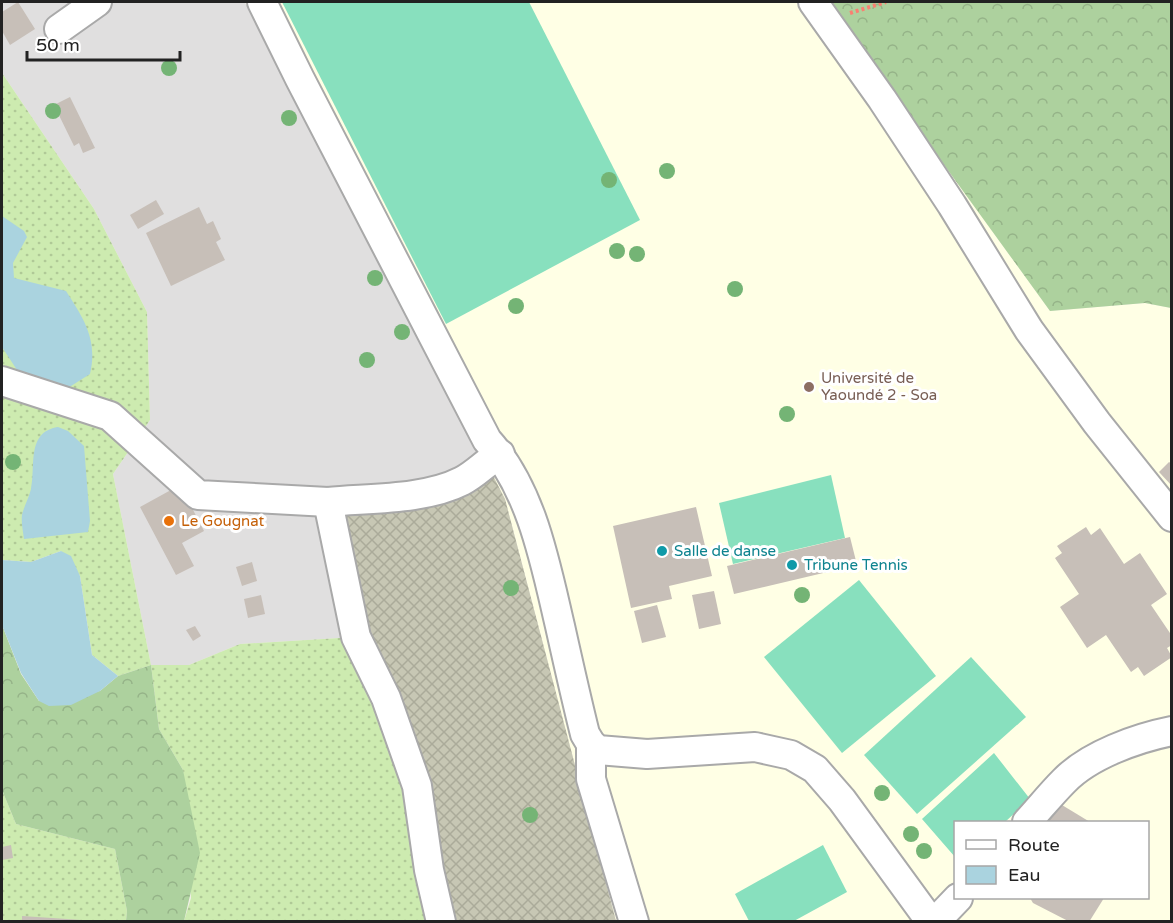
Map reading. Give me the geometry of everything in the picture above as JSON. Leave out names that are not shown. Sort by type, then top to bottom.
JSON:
[{"type":"street","points":[[59,29],[97,2]]},
{"type":"street","points":[[262,2],[487,440],[500,454],[521,493],[536,531],[585,734],[591,744],[598,750],[647,754],[755,747],[791,755],[815,769],[842,800],[933,921],[956,899]]},
{"type":"street","points":[[820,11],[952,205],[1029,330],[1097,423],[1172,517]]},
{"type":"street","points":[[2,381],[110,416],[198,495],[328,502],[407,495],[444,488],[462,481],[500,454]]},
{"type":"street","points":[[328,502],[356,638],[386,698],[417,786],[429,870],[441,921]]},
{"type":"street","points":[[1028,821],[1065,779],[1086,763],[1145,736],[1172,731]]},
{"type":"street","points":[[591,744],[591,779],[634,921]]},
{"type":"path","points":[[820,11],[886,2]]},
{"type":"shaded area","points":[[2,2],[245,2],[486,462],[356,637],[240,644],[189,665],[151,665],[113,474],[150,420],[147,312],[94,209],[2,73]]},
{"type":"shaded area","name":"Université de Yaoundé 2 - Soa","points":[[245,2],[826,2],[1050,311],[1145,303],[1171,308],[1171,921],[616,921],[505,499]]},
{"type":"shaded area","points":[[486,462],[505,499],[616,921],[441,921],[335,504]]},
{"type":"green space","points":[[282,2],[529,2],[640,220],[446,324]]},
{"type":"green space","points":[[826,2],[1171,2],[1171,308],[1145,303],[1050,311]]},
{"type":"green space","points":[[2,73],[94,209],[147,312],[150,420],[113,474],[151,665],[118,676],[92,655],[80,576],[61,551],[31,562],[2,560]]},
{"type":"green space","points":[[831,475],[845,538],[733,564],[719,503]]},
{"type":"green space","points":[[859,580],[936,676],[842,753],[764,657]]},
{"type":"green space","points":[[2,625],[21,674],[39,701],[100,691],[118,676],[151,665],[159,729],[183,770],[200,853],[184,921],[126,921],[127,911],[115,849],[16,824],[2,790]]},
{"type":"green space","points":[[356,637],[386,698],[441,921],[184,921],[191,898],[183,770],[159,729],[151,665],[189,665],[240,644]]},
{"type":"green space","points":[[971,657],[1026,717],[917,814],[864,755]]},
{"type":"green space","points":[[994,753],[1030,799],[1006,821],[954,821],[954,856],[922,819]]},
{"type":"green space","points":[[2,790],[16,824],[115,849],[127,911],[126,921],[2,921]]},
{"type":"green space","points":[[823,845],[847,892],[794,921],[749,921],[735,894]]},
{"type":"water","points":[[2,216],[24,231],[27,237],[13,263],[14,278],[66,291],[88,330],[92,351],[90,374],[71,386],[50,391],[32,385],[17,370],[2,347]]},
{"type":"water","points":[[58,427],[68,431],[84,446],[90,521],[88,532],[24,539],[22,515],[31,489],[34,451],[41,436],[48,430]]},
{"type":"water","points":[[61,551],[71,556],[80,576],[92,655],[118,676],[100,691],[71,705],[49,706],[39,701],[21,673],[2,625],[2,560],[31,562]]},
{"type":"building","points":[[18,2],[35,29],[10,45],[2,31],[2,12]]},
{"type":"building","points":[[70,97],[95,148],[83,153],[79,143],[74,146],[54,105]]},
{"type":"building","points":[[156,200],[164,214],[138,229],[130,215]]},
{"type":"building","points":[[199,207],[207,224],[213,221],[221,239],[216,242],[225,260],[171,286],[146,233]]},
{"type":"building","points":[[1169,462],[1172,464],[1172,486],[1159,472]]},
{"type":"building","points":[[180,485],[204,531],[182,543],[194,566],[176,575],[140,507]]},
{"type":"building","name":"Salle de danse","points":[[696,507],[712,576],[669,586],[672,599],[631,608],[613,526]]},
{"type":"building","points":[[1086,527],[1091,535],[1100,528],[1124,564],[1140,553],[1167,594],[1151,605],[1172,636],[1172,645],[1167,648],[1172,657],[1144,676],[1138,667],[1131,672],[1106,635],[1087,648],[1060,607],[1079,594],[1055,558],[1062,553],[1057,546]]},
{"type":"building","name":"Tribune Tennis","points":[[850,537],[857,565],[734,594],[727,566]]},
{"type":"building","points":[[252,562],[257,581],[242,586],[236,567]]},
{"type":"building","points":[[714,591],[721,624],[699,629],[692,595]]},
{"type":"building","points":[[261,595],[265,614],[248,618],[244,599]]},
{"type":"building","points":[[657,605],[666,637],[642,643],[634,611]]},
{"type":"building","points":[[195,626],[201,636],[193,641],[186,630]]},
{"type":"building","points":[[1057,802],[1088,821],[1045,821]]},
{"type":"building","points":[[11,845],[13,858],[2,860],[2,847]]},
{"type":"building","points":[[1031,899],[1103,899],[1089,922],[1070,922],[1033,903]]},
{"type":"building","points":[[22,916],[82,920],[82,922],[22,922]]},
{"type":"place","name":"Université de Yaoundé 2 - Soa","points":[[809,387]]},
{"type":"place","name":"Le Gougnat","points":[[169,521]]},
{"type":"place","name":"Salle de danse","points":[[662,551]]},
{"type":"place","name":"Tribune Tennis","points":[[792,565]]}]
